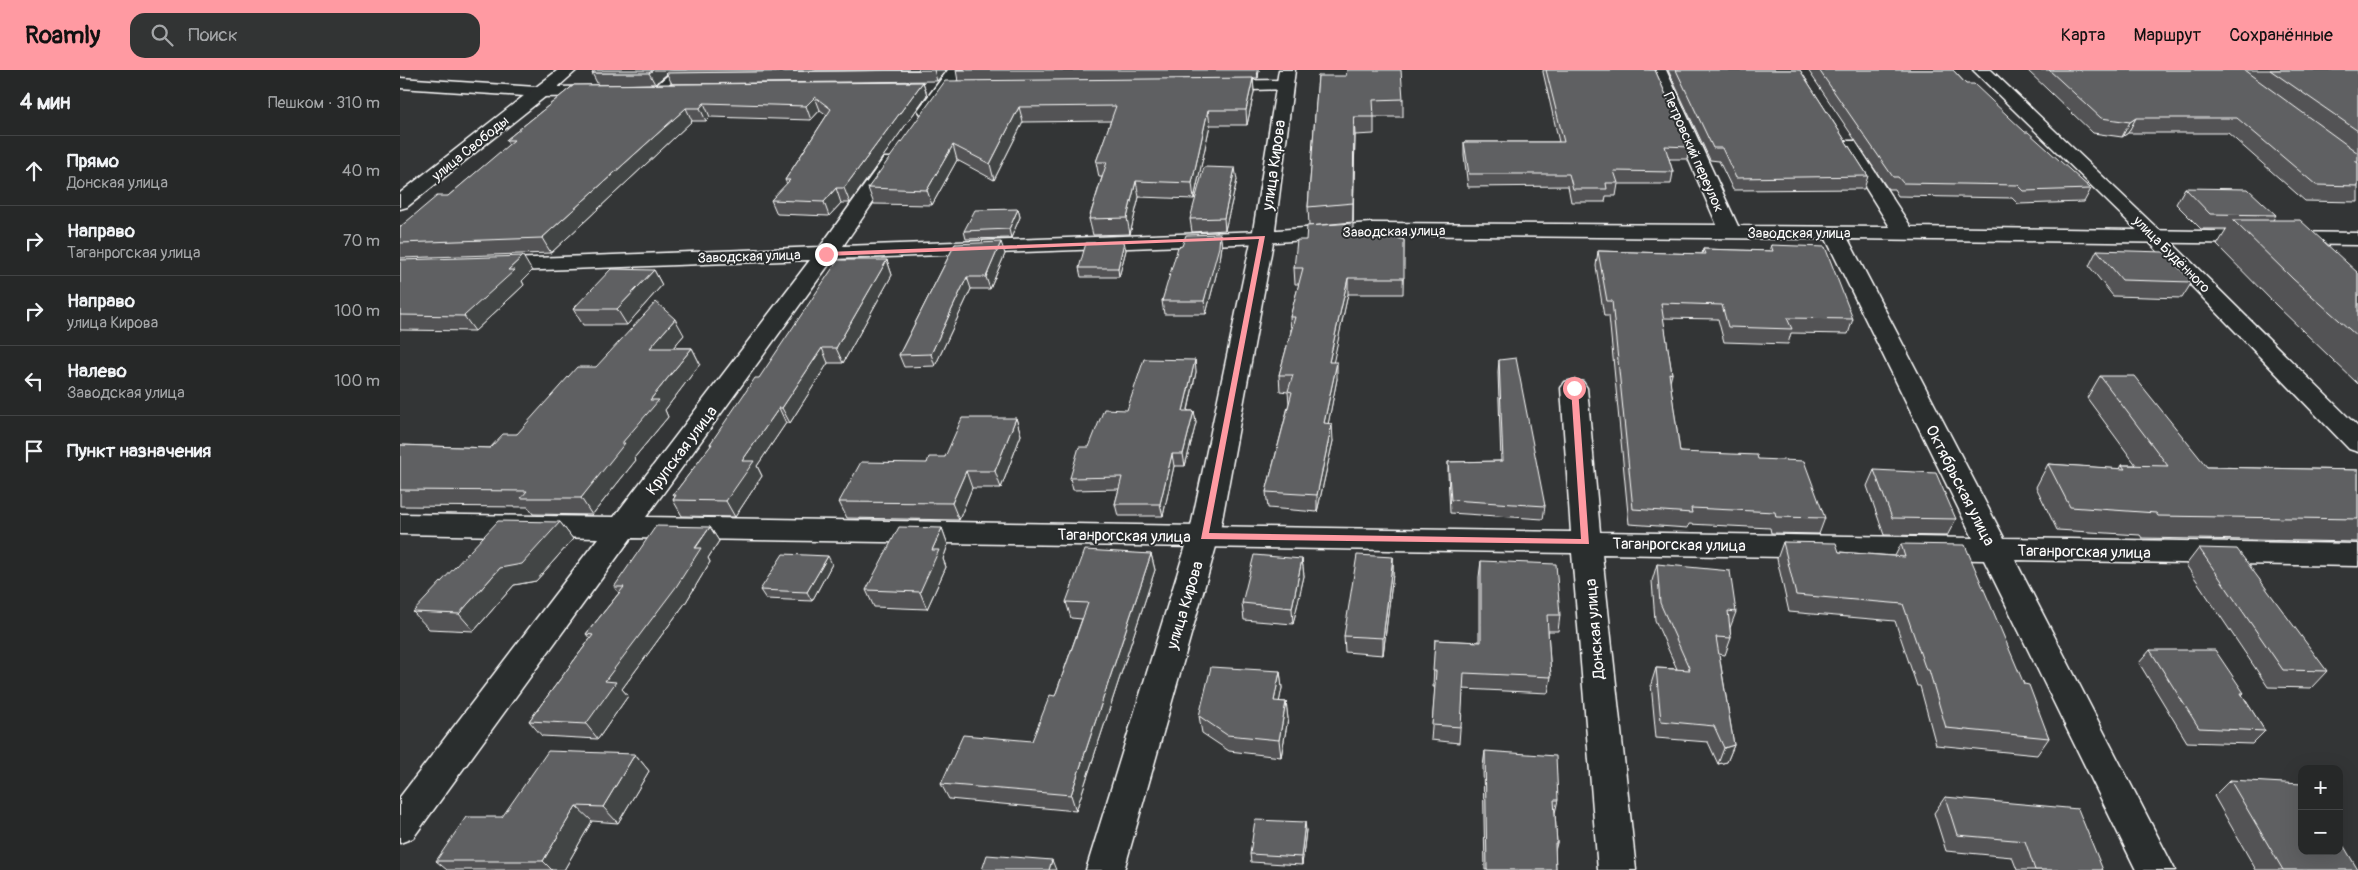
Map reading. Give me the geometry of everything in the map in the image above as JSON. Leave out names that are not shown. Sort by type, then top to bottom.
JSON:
[{"type":"street","points":[[400,73],[406,70]]},
{"type":"street","name":"улица Свободы","points":[[400,204],[569,70]]},
{"type":"street","name":"Петровский переулок","points":[[1658,70],[1730,233]]},
{"type":"street","name":"улица Будённого","points":[[1981,70],[2153,235],[2358,443]]},
{"type":"street","points":[[1196,86],[1286,78]]},
{"type":"street","name":"улица Кирова","points":[[1105,870],[1204,536],[1263,237],[1286,78]]},
{"type":"street","points":[[400,83],[540,92],[617,91]]},
{"type":"street","name":"Крупская улица","points":[[400,826],[826,254],[945,84]]},
{"type":"street","points":[[636,91],[685,90]]},
{"type":"street","name":"улица Свободы","points":[[400,183],[540,92]]},
{"type":"street","points":[[1836,127],[1905,234]]},
{"type":"street","name":"Заводская улица","points":[[469,265],[826,254],[1263,237],[1371,229],[2153,235],[2358,239]]},
{"type":"street","name":"Октябрьская улица","points":[[1834,233],[2156,870]]},
{"type":"street","name":"Донская улица","points":[[1574,388],[1586,542],[1617,870]]},
{"type":"street","name":"Таганрогская улица","points":[[400,524],[2358,555]]},
{"type":"lane","points":[[655,91],[680,70]]},
{"type":"building","points":[[596,70],[653,70],[649,73],[592,73]]},
{"type":"building","points":[[669,70],[919,70],[666,73]]},
{"type":"building","points":[[1347,70],[1401,70],[1403,99],[1373,100],[1374,117],[1354,117],[1353,203],[1308,207],[1318,76],[1346,76]]},
{"type":"building","points":[[1546,70],[1655,70],[1689,147],[1665,146],[1673,172],[1614,171],[1618,183],[1606,183],[1607,189],[1573,189],[1569,174],[1469,174],[1464,142],[1564,142]]},
{"type":"building","points":[[1676,70],[1800,70],[1868,176],[1736,178],[1722,148],[1713,148]]},
{"type":"building","points":[[1819,70],[1953,70],[1966,84],[1974,84],[2025,132],[2028,132],[2091,189],[2024,191],[2018,185],[1903,183],[1898,177],[1893,177]]},
{"type":"building","points":[[2049,70],[2244,70],[2358,153],[2358,161],[2355,161],[2358,163],[2358,186],[2316,185],[2237,118],[2136,118],[2130,122],[2101,118]]},
{"type":"building","points":[[2270,70],[2358,70],[2358,131]]},
{"type":"building","points":[[1253,78],[1246,110],[1208,110],[1192,183],[1136,181],[1127,218],[1089,219],[1107,162],[1096,162],[1116,106],[1019,107],[990,164],[953,145],[927,190],[868,188],[945,81]]},
{"type":"building","points":[[923,82],[844,188],[836,188],[824,202],[771,200],[790,180],[785,180],[831,109],[815,97],[806,106],[704,103],[700,108],[686,108],[542,238],[400,243],[400,227],[437,196],[448,196],[514,140],[506,140],[574,85]]},
{"type":"building","points":[[1204,167],[1235,168],[1224,218],[1190,219]]},
{"type":"building","points":[[2185,188],[2248,189],[2276,215],[2210,214]]},
{"type":"building","points":[[1018,209],[1009,229],[964,231],[975,210]]},
{"type":"building","points":[[2233,220],[2300,220],[2358,273],[2358,337],[2293,279]]},
{"type":"building","points":[[1353,223],[1353,234],[1381,233],[1404,240],[1404,278],[1348,278],[1329,362],[1337,362],[1324,423],[1332,424],[1317,495],[1266,492],[1292,392],[1288,391],[1293,375],[1279,375],[1295,317],[1290,317],[1303,268],[1294,268],[1297,240],[1306,240],[1307,226]]},
{"type":"building","points":[[1220,234],[1219,247],[1204,301],[1162,301],[1178,247],[1182,246],[1186,235]]},
{"type":"building","points":[[1001,242],[986,277],[967,277],[931,354],[899,355],[955,244]]},
{"type":"building","points":[[1124,242],[1118,268],[1079,268],[1086,243]]},
{"type":"building","points":[[1771,245],[1825,247],[1853,319],[1787,318],[1792,329],[1728,327],[1722,305],[1661,303],[1672,374],[1669,373],[1680,452],[1757,455],[1758,459],[1804,461],[1825,518],[1776,517],[1775,512],[1691,508],[1692,513],[1633,509],[1612,301],[1607,301],[1598,251],[1705,254],[1703,249],[1773,251]]},
{"type":"building","points":[[2097,250],[2164,252],[2192,282],[2122,280]]},
{"type":"building","points":[[523,256],[508,270],[515,270],[464,316],[400,315],[400,260]]},
{"type":"building","points":[[838,260],[887,260],[836,348],[822,348],[782,408],[779,408],[742,461],[754,461],[726,501],[673,500],[676,495],[673,495],[712,444],[710,444],[755,378],[759,378]]},
{"type":"building","points":[[611,269],[654,270],[617,309],[573,309]]},
{"type":"building","points":[[656,302],[675,319],[650,348],[692,348],[650,400],[659,400],[622,443],[625,443],[581,498],[521,498],[527,491],[400,490],[400,445],[490,448],[503,434],[517,434],[577,367],[596,367]]},
{"type":"building","points":[[1516,358],[1545,506],[1451,500],[1448,462],[1503,461],[1499,360]]},
{"type":"building","points":[[1144,359],[1195,360],[1183,411],[1194,411],[1183,454],[1172,454],[1160,504],[1115,504],[1122,477],[1070,478],[1079,447],[1089,447],[1104,409],[1127,410]]},
{"type":"building","points":[[2100,376],[2134,376],[2207,467],[2358,470],[2358,519],[2158,516],[2156,513],[2070,507],[2048,464],[2125,469],[2122,465],[2168,466]]},
{"type":"building","points":[[962,418],[1016,418],[995,471],[966,471],[952,503],[839,502],[861,462],[927,463],[929,457],[945,457]]},
{"type":"building","points":[[1874,470],[1936,473],[1956,519],[1892,518]]},
{"type":"building","points":[[498,521],[560,522],[522,564],[500,568],[459,614],[413,612]]},
{"type":"building","points":[[656,526],[710,527],[695,548],[701,548],[676,587],[605,681],[616,682],[586,724],[529,721],[593,635],[586,634],[624,587],[614,587]]},
{"type":"building","points":[[899,527],[942,528],[932,550],[939,550],[920,592],[866,590]]},
{"type":"building","points":[[1783,542],[1836,543],[1839,552],[1905,557],[1901,544],[1965,545],[2024,684],[2029,685],[2049,738],[1946,728],[1929,670],[1926,670],[1903,604],[1796,595]]},
{"type":"building","points":[[2199,548],[2237,549],[2327,671],[2283,670]]},
{"type":"building","points":[[1085,550],[1151,554],[1071,795],[941,784],[963,735],[1032,741],[1050,695],[1055,696],[1088,603],[1066,602]]},
{"type":"building","points":[[783,554],[828,556],[807,592],[760,590]]},
{"type":"building","points":[[1254,555],[1302,559],[1292,608],[1242,603]]},
{"type":"building","points":[[1357,555],[1393,557],[1383,638],[1344,636]]},
{"type":"building","points":[[1481,561],[1556,564],[1560,615],[1547,615],[1551,677],[1464,673],[1461,727],[1432,725],[1436,671],[1433,671],[1435,640],[1481,642]]},
{"type":"building","points":[[1657,564],[1730,571],[1736,612],[1728,611],[1731,638],[1716,637],[1734,745],[1724,748],[1714,726],[1661,721],[1656,668],[1690,670],[1660,603]]},
{"type":"building","points":[[2150,650],[2215,650],[2244,693],[2241,693],[2265,731],[2199,728]]},
{"type":"building","points":[[1211,667],[1280,671],[1274,701],[1286,702],[1279,740],[1227,735],[1199,716]]},
{"type":"building","points":[[548,751],[635,754],[603,807],[576,806],[543,861],[436,861],[466,817],[502,817]]},
{"type":"building","points":[[1485,751],[1556,756],[1558,800],[1554,800],[1557,843],[1555,843],[1556,870],[1487,870]]},
{"type":"building","points":[[2230,780],[2298,784],[2298,855],[2343,855],[2343,845],[2358,870],[2283,870]]},
{"type":"building","points":[[1945,797],[2078,809],[2103,870],[2035,870],[2025,841],[1957,835]]},
{"type":"building","points":[[1255,820],[1305,822],[1301,857],[1250,854]]},
{"type":"building","points":[[987,855],[1052,860],[1049,870],[982,870]]},
{"type":"route","points":[[826,254],[1263,237],[1204,536],[1586,542],[1574,388]]}]
